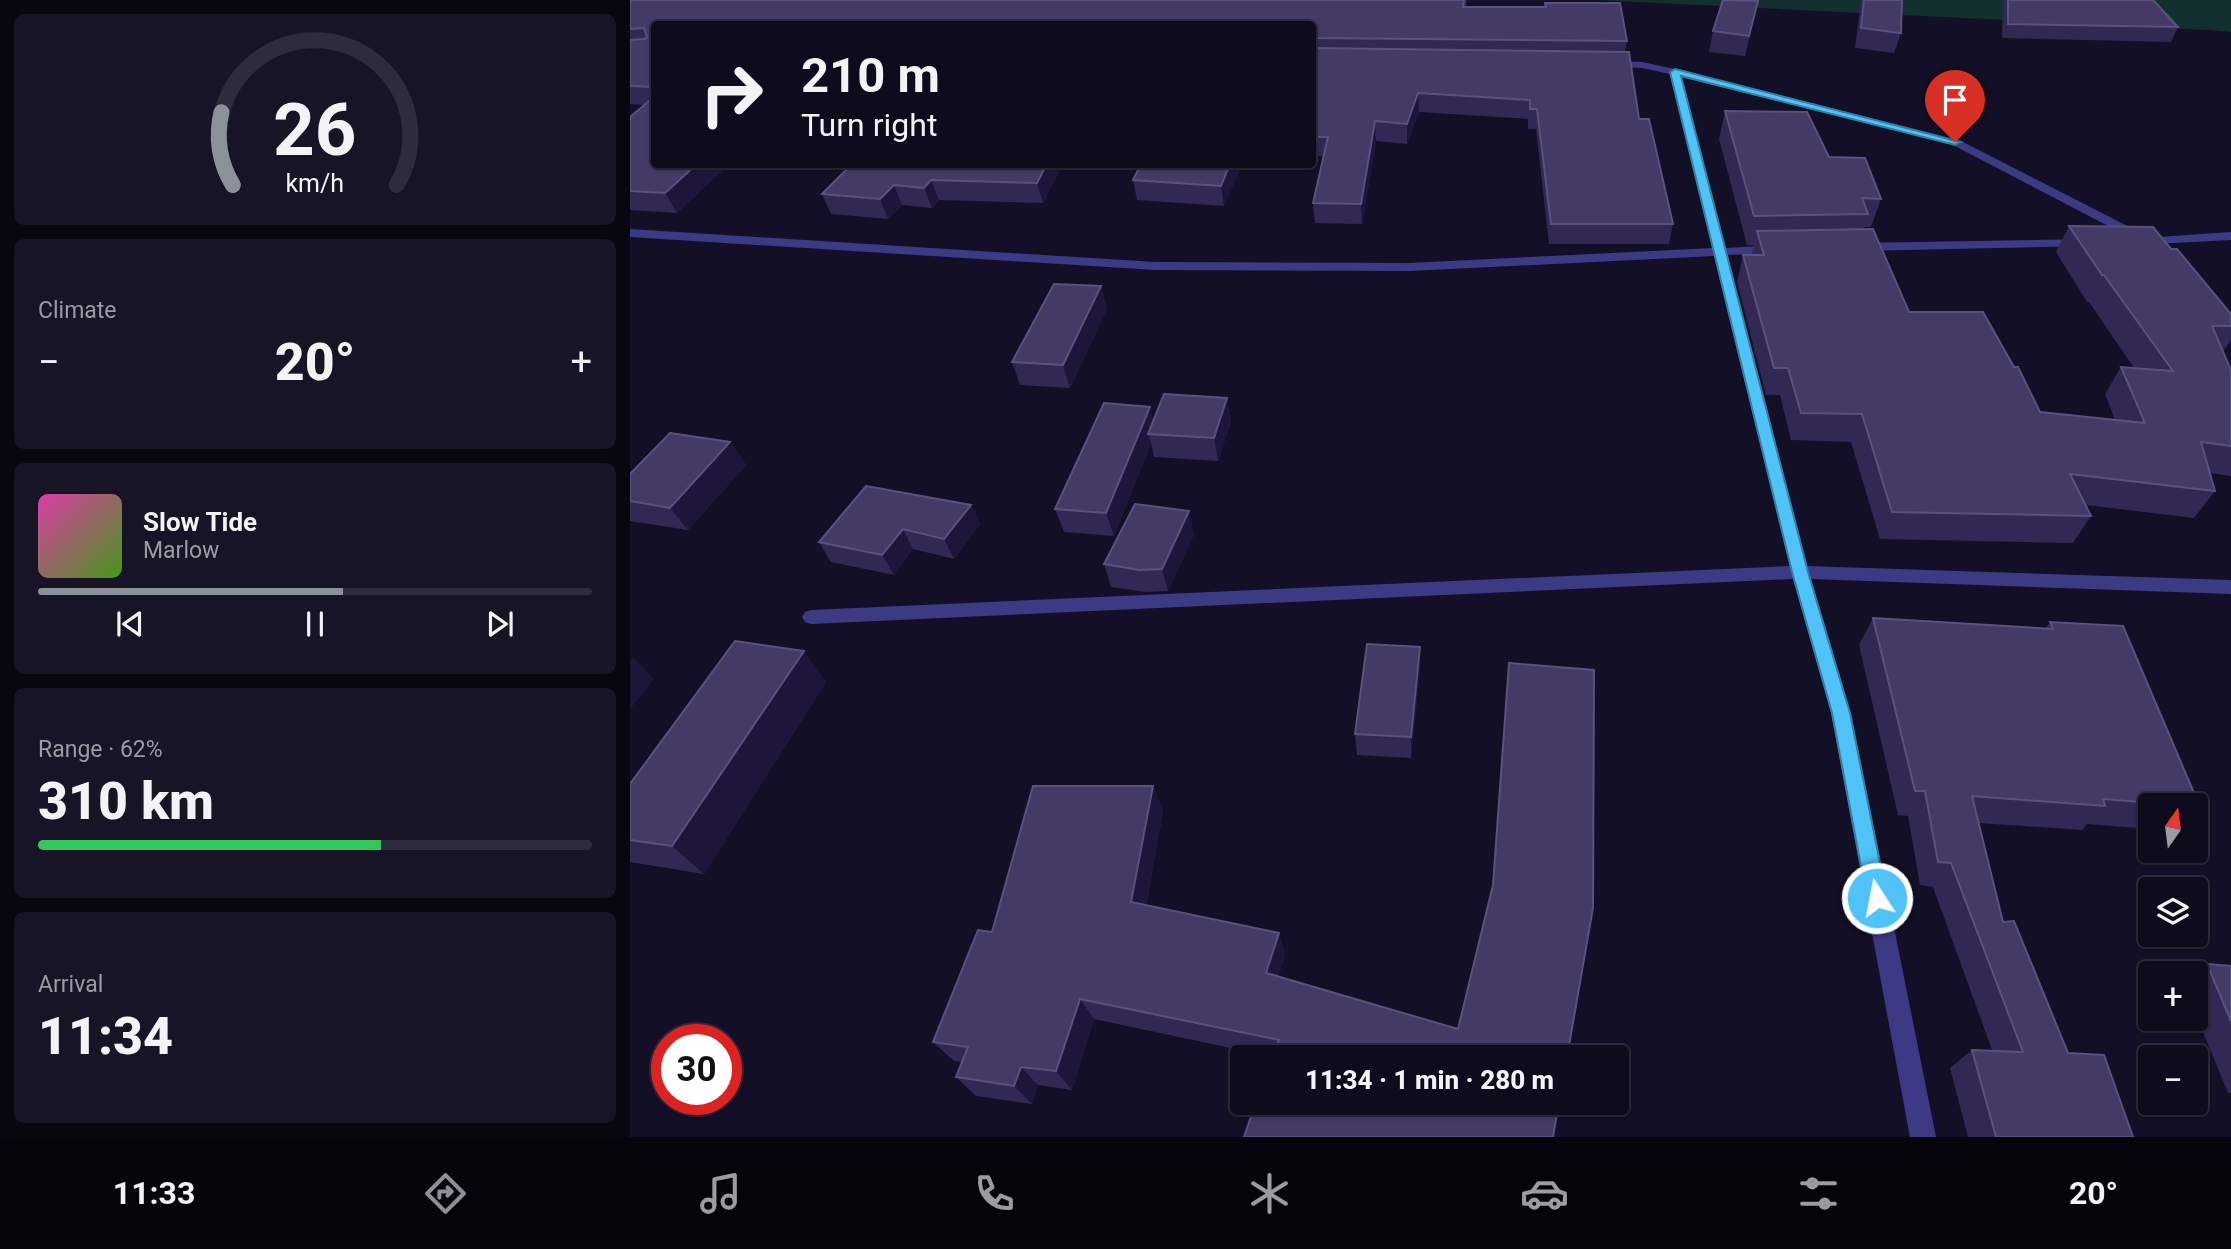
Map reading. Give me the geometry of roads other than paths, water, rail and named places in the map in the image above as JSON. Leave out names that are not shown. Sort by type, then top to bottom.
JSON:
[{"type":"street","points":[[1590,64],[1642,65],[1675,72],[1955,142],[2148,242]]},
{"type":"street","points":[[1675,72],[1800,572],[1841,713],[1923,1137]]},
{"type":"street","points":[[630,233],[1155,266],[1410,267],[1787,249]]},
{"type":"street","points":[[2120,243],[2231,236]]},
{"type":"street","points":[[1843,248],[2092,243]]},
{"type":"street","points":[[811,617],[1800,572],[2231,587]]}]
